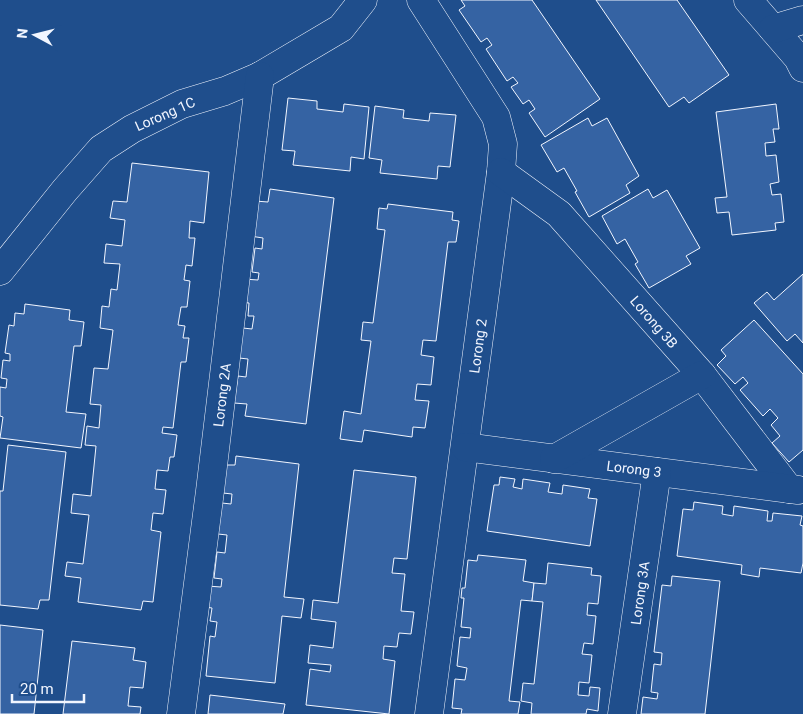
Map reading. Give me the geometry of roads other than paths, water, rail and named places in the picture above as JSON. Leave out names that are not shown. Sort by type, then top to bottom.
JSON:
[{"type":"street","name":"Lorong 1C","points":[[0,271],[65,190],[102,149],[132,128],[182,104],[225,91],[260,76],[341,28],[363,0]]},
{"type":"street","name":"Lorong 2","points":[[421,0],[496,117],[503,144],[501,172],[429,714]]},
{"type":"street","points":[[748,0],[798,58],[803,68]]},
{"type":"street","points":[[773,29],[803,20]]},
{"type":"street","name":"Lorong 2A","points":[[181,714],[260,76]]},
{"type":"street","name":"Lorong 3B","points":[[501,172],[559,214],[702,376],[796,490]]},
{"type":"street","points":[[554,459],[702,376]]},
{"type":"street","name":"Lorong 3","points":[[465,447],[796,490]]},
{"type":"street","name":"Lorong 3A","points":[[622,714],[657,472]]}]
